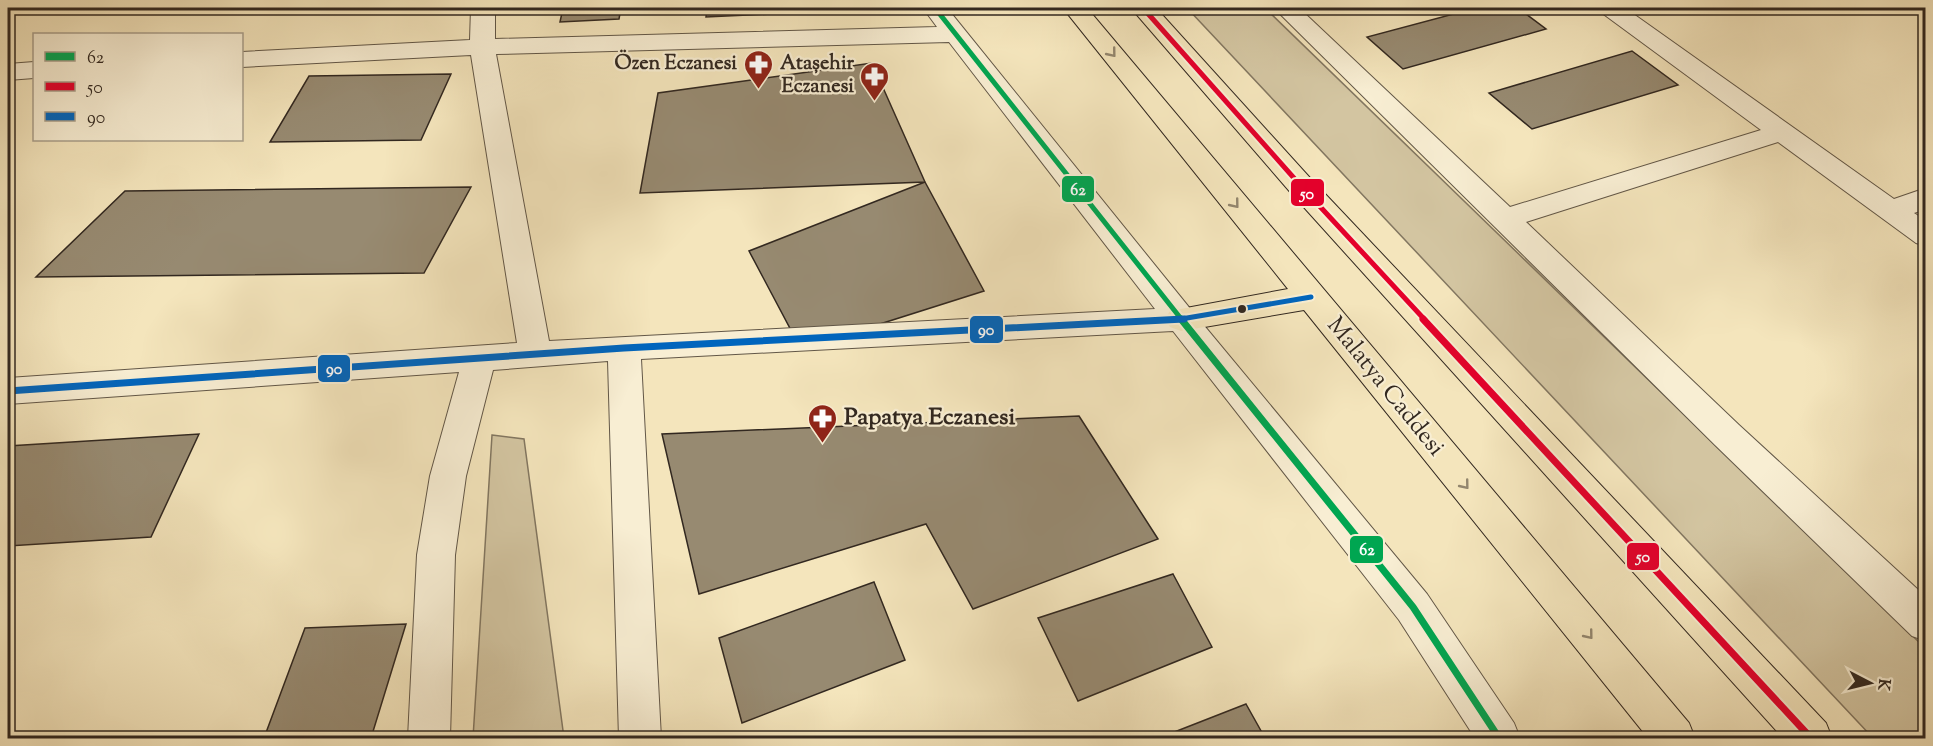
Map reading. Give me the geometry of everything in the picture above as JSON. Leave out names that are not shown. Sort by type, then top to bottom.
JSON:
[{"type":"highway","name":"Malatya Caddesi","points":[[1075,8],[1674,738]]},
{"type":"highway","points":[[1143,8],[1301,186],[1811,738]]},
{"type":"highway","points":[[1181,319],[1311,297]]},
{"type":"street","points":[[483,8],[482,47],[535,354]]},
{"type":"street","points":[[935,8],[1181,319],[1413,606],[1499,738]]},
{"type":"street","points":[[1286,8],[1926,623]]},
{"type":"street","points":[[1610,8],[1926,236]]},
{"type":"street","points":[[243,60],[482,47],[954,34]]},
{"type":"street","points":[[8,72],[33,70]]},
{"type":"street","points":[[1504,219],[1782,132]]},
{"type":"street","points":[[1890,211],[1926,198]]},
{"type":"street","points":[[8,391],[624,348],[1181,319]]},
{"type":"street","points":[[624,348],[640,738]]},
{"type":"street","points":[[429,738],[436,555],[448,476],[478,358]]},
{"type":"shaded area","points":[[1187,8],[1265,8],[1925,648],[1925,738],[1873,738]]},
{"type":"shaded area","points":[[492,435],[524,439],[564,738],[473,738]]},
{"type":"building","points":[[563,8],[621,8],[619,19],[560,22]]},
{"type":"building","points":[[707,8],[832,8],[834,11],[706,17]]},
{"type":"building","points":[[1476,8],[1518,8],[1546,29],[1403,69],[1367,37]]},
{"type":"building","points":[[1632,51],[1678,85],[1532,129],[1489,93]]},
{"type":"building","points":[[872,63],[925,182],[640,193],[658,93]]},
{"type":"building","points":[[451,74],[421,140],[270,142],[309,76]]},
{"type":"building","points":[[925,182],[984,291],[801,349],[749,251]]},
{"type":"building","points":[[471,187],[424,273],[36,277],[125,191]]},
{"type":"building","points":[[1079,416],[1158,539],[973,609],[926,524],[699,594],[662,434]]},
{"type":"building","points":[[199,434],[151,537],[8,546],[8,446]]},
{"type":"building","points":[[1173,574],[1212,647],[1078,701],[1038,618]]},
{"type":"building","points":[[874,582],[905,660],[742,723],[719,638]]},
{"type":"building","points":[[406,624],[371,738],[264,738],[305,628]]},
{"type":"building","points":[[1246,704],[1265,738],[1159,738]]},
{"type":"transit line","name":"62","points":[[935,8],[1413,607],[1499,738]]},
{"type":"transit line","name":"50","points":[[1143,8],[1301,186],[1811,738]]},
{"type":"transit line","name":"90","points":[[8,391],[624,348],[1181,319],[1311,297]]},
{"type":"place","name":"Özen Eczanesi","points":[[758,90]]},
{"type":"place","name":"Ataşehir Eczanesi","points":[[875,102]]},
{"type":"place","name":"Papatya Eczanesi","points":[[823,444]]}]
